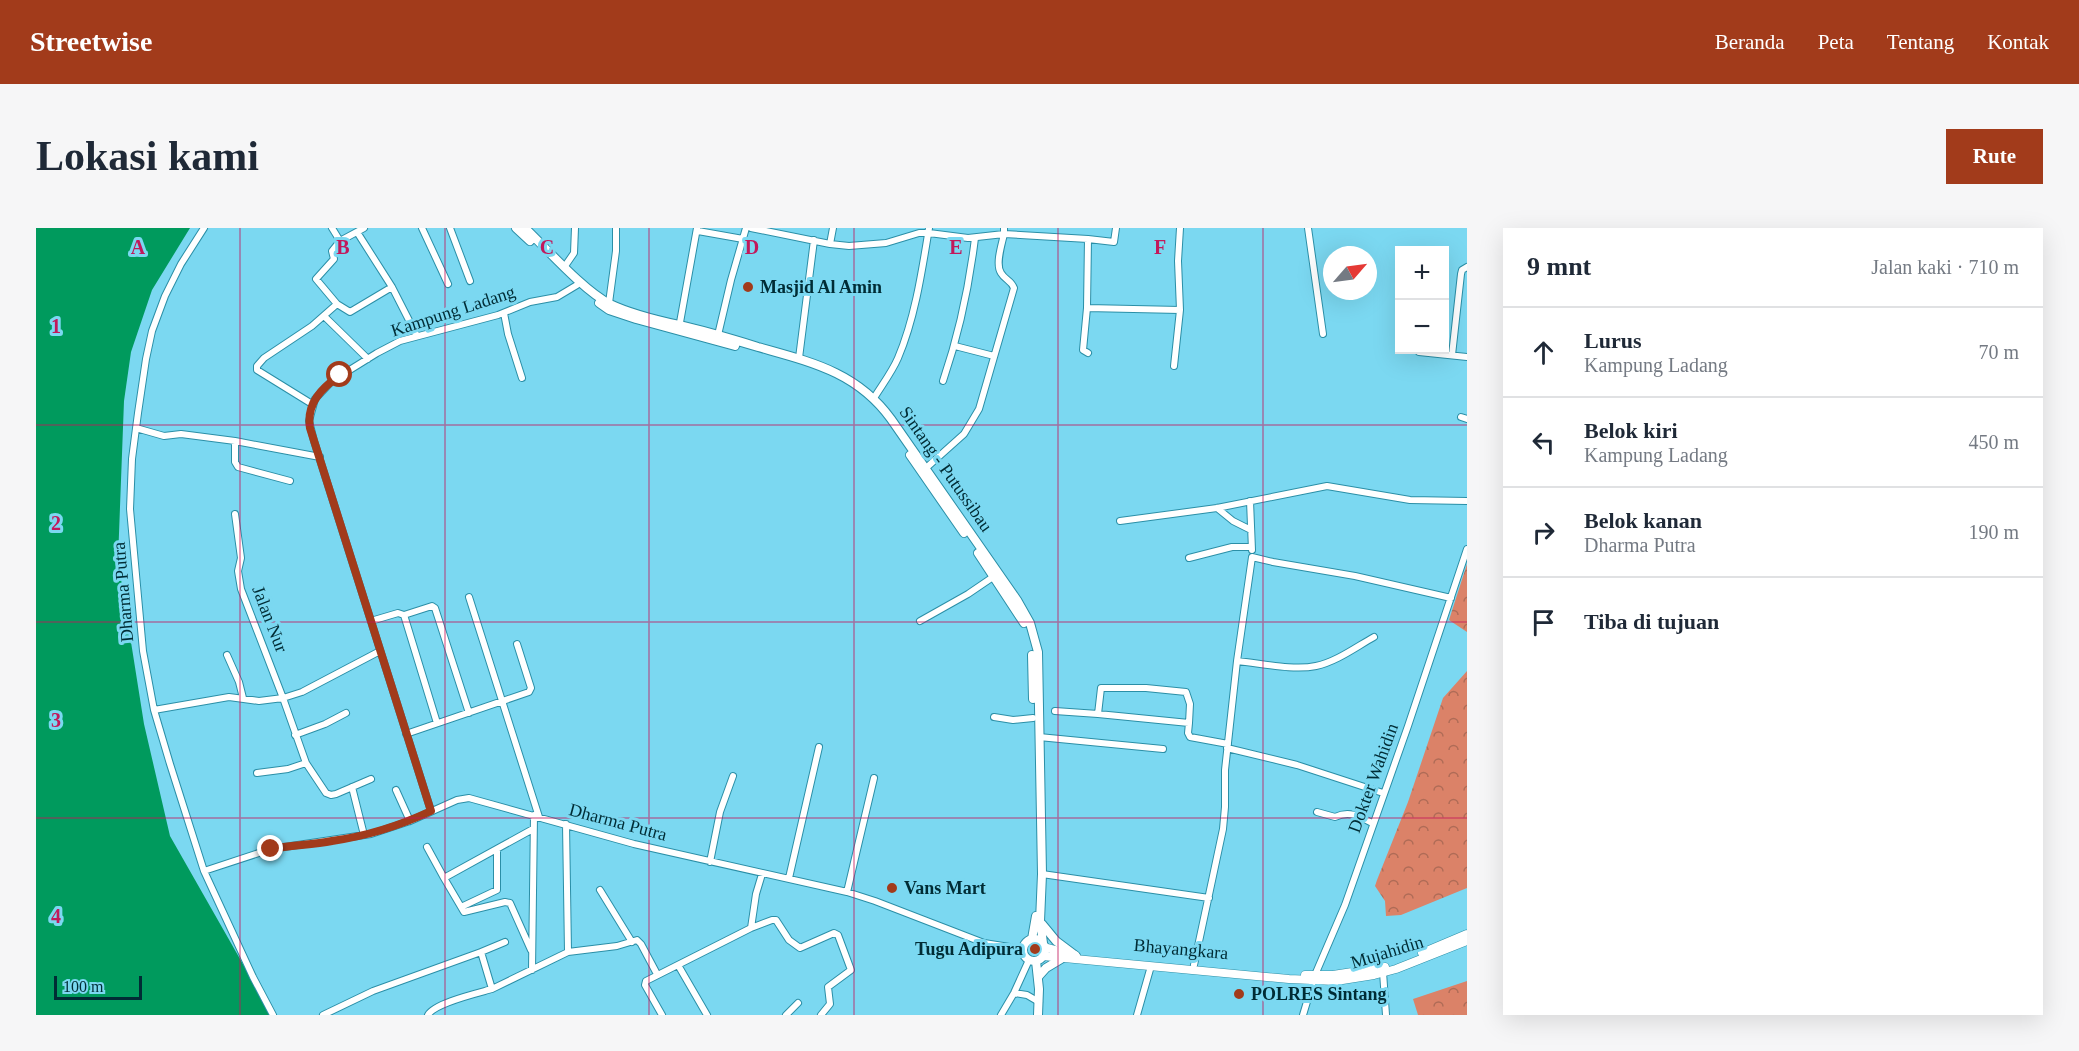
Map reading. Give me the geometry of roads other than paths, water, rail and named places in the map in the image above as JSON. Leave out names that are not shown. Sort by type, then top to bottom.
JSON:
[{"type":"highway","name":"Sintang - Putussibau","points":[[516,228],[577,285],[609,310],[679,328],[827,373],[851,386],[878,409],[1017,600],[1030,624],[1038,652],[1042,874],[1038,1015]]},
{"type":"highway","name":"Sintang - Putussibau","points":[[525,228],[609,303],[679,328],[718,335],[799,358],[845,377],[874,398],[926,468],[993,577],[1020,615],[1030,639],[1033,660],[1038,874],[1036,918],[1032,939]]},
{"type":"highway","points":[[1040,921],[1056,942],[1076,956]]},
{"type":"highway","points":[[1032,939],[1039,953],[1025,955],[1023,949],[1032,939]]},
{"type":"highway","points":[[1038,977],[1046,968],[1061,959]]},
{"type":"main road","name":"Mujahidin","points":[[1315,978],[1358,973],[1383,967],[1467,934]]},
{"type":"main road","name":"Mujahidin","points":[[1315,978],[1347,980],[1383,972],[1467,941]]},
{"type":"main road","name":"Bhayangkara","points":[[1039,953],[1194,965],[1315,978]]},
{"type":"main road","name":"Bhayangkara","points":[[1039,953],[1061,959],[1315,978]]},
{"type":"street","name":"Dharma Putra","points":[[204,228],[181,264],[160,305],[146,359],[136,428],[130,509],[141,636],[154,710],[204,871],[273,1015]]},
{"type":"street","points":[[332,228],[340,241]]},
{"type":"street","points":[[422,228],[448,284]]},
{"type":"street","points":[[450,228],[470,281]]},
{"type":"street","points":[[565,266],[574,254],[575,228]]},
{"type":"street","points":[[609,303],[616,251],[616,228]]},
{"type":"street","points":[[718,335],[746,228]]},
{"type":"street","points":[[751,228],[849,246],[886,243],[929,230],[954,238],[975,238],[1004,231],[1114,242],[1116,228]]},
{"type":"street","points":[[830,244],[833,228]]},
{"type":"street","points":[[1174,366],[1180,310],[1178,261],[1180,228]]},
{"type":"street","points":[[1308,228],[1323,334]]},
{"type":"street","points":[[392,287],[350,312],[337,304],[316,279],[332,262],[333,248],[340,241],[360,230],[392,287],[417,336]]},
{"type":"street","points":[[679,328],[698,230],[743,239]]},
{"type":"street","points":[[874,398],[898,358],[906,334],[923,266],[929,230]]},
{"type":"street","points":[[926,468],[954,444],[972,423],[980,409],[1014,288],[1000,269],[1004,231]]},
{"type":"street","points":[[943,381],[969,285],[975,238]]},
{"type":"street","points":[[1088,239],[1087,308],[1083,350],[1088,353]]},
{"type":"street","points":[[799,358],[814,240]]},
{"type":"street","points":[[1452,355],[1461,274],[1462,270],[1467,267]]},
{"type":"street","name":"Kampung Ladang","points":[[312,404],[324,387],[394,344],[504,313],[530,302],[556,297],[577,285]]},
{"type":"street","points":[[337,304],[324,316],[264,358],[257,368],[312,404],[309,421],[431,811]]},
{"type":"street","points":[[1087,308],[1180,310]]},
{"type":"street","points":[[504,313],[522,378]]},
{"type":"street","points":[[324,316],[368,359]]},
{"type":"street","points":[[954,346],[994,356]]},
{"type":"street","points":[[1441,354],[1467,357]]},
{"type":"street","points":[[136,428],[164,436],[181,434],[235,441],[320,457]]},
{"type":"street","points":[[235,441],[235,462],[238,467],[290,481]]},
{"type":"street","points":[[1120,521],[1217,508],[1327,486],[1410,500],[1467,501]]},
{"type":"street","points":[[1194,965],[1223,823],[1237,661],[1252,557],[1250,501]]},
{"type":"street","points":[[1217,508],[1233,521],[1251,530]]},
{"type":"street","name":"Jalan Nur","points":[[235,514],[241,558],[238,571],[241,589],[271,662],[306,763],[329,795],[352,787]]},
{"type":"street","points":[[1189,558],[1232,547],[1251,547]]},
{"type":"street","name":"Dokter Wahidin","points":[[1304,1015],[1315,978],[1345,905],[1408,726],[1467,549]]},
{"type":"street","points":[[1252,557],[1355,576],[1451,598]]},
{"type":"street","points":[[920,621],[993,577]]},
{"type":"street","points":[[469,597],[536,816],[533,829],[532,969]]},
{"type":"street","points":[[370,621],[398,613],[404,615],[432,606],[436,609],[469,713]]},
{"type":"street","points":[[404,615],[437,723]]},
{"type":"street","points":[[1237,661],[1312,667],[1327,663],[1374,637]]},
{"type":"street","points":[[406,734],[529,692],[531,688],[517,644]]},
{"type":"street","points":[[154,710],[229,697],[259,701],[283,698],[302,692],[380,651]]},
{"type":"street","points":[[227,655],[239,682],[243,698]]},
{"type":"street","points":[[1098,714],[1100,692],[1104,687],[1186,692],[1190,737],[1297,765],[1383,793]]},
{"type":"street","points":[[1055,711],[1190,723]]},
{"type":"street","points":[[295,735],[325,724],[346,712]]},
{"type":"street","points":[[994,717],[1013,720],[1033,718]]},
{"type":"street","points":[[1039,737],[1163,749]]},
{"type":"street","points":[[789,878],[819,747]]},
{"type":"street","points":[[257,773],[288,769],[306,763]]},
{"type":"street","points":[[710,862],[720,812],[733,776]]},
{"type":"street","points":[[847,892],[874,777]]},
{"type":"street","points":[[364,835],[352,787],[370,779]]},
{"type":"street","points":[[396,790],[410,821]]},
{"type":"street","name":"Dharma Putra","points":[[204,871],[271,849],[364,835],[410,821],[457,800],[469,798],[634,844],[847,892],[984,943],[1023,949]]},
{"type":"street","points":[[1317,812],[1335,817],[1343,813],[1353,814],[1372,823]]},
{"type":"street","points":[[566,824],[568,952]]},
{"type":"street","points":[[444,878],[533,829]]},
{"type":"street","points":[[427,847],[466,912],[505,902],[510,903],[532,953]]},
{"type":"street","points":[[461,907],[497,890],[497,849]]},
{"type":"street","points":[[751,928],[756,894],[762,874]]},
{"type":"street","points":[[1042,874],[1209,898]]},
{"type":"street","points":[[600,890],[632,942]]},
{"type":"street","points":[[662,1015],[645,985],[646,981],[751,928],[776,920],[797,948],[834,933],[838,935],[851,970],[828,987],[830,1004],[821,1015]]},
{"type":"street","points":[[428,1015],[430,1011],[492,988],[568,952],[617,946],[637,940],[657,974]]},
{"type":"street","points":[[323,1015],[373,991],[505,942]]},
{"type":"street","points":[[481,952],[492,988]]},
{"type":"street","points":[[1001,1015],[1039,953]]},
{"type":"street","points":[[678,965],[707,1015]]},
{"type":"street","points":[[1137,1015],[1151,966]]},
{"type":"street","points":[[1383,972],[1386,1015]]},
{"type":"street","points":[[1014,993],[1027,995],[1039,1002]]},
{"type":"street","points":[[786,1015],[798,1003]]},
{"type":"place","name":"Masjid Al Amin","points":[[748,287]]},
{"type":"place","name":"Vans Mart","points":[[892,888]]},
{"type":"place","name":"Tugu Adipura","points":[[1035,949]]},
{"type":"place","name":"POLRES Sintang","points":[[1239,994]]}]
